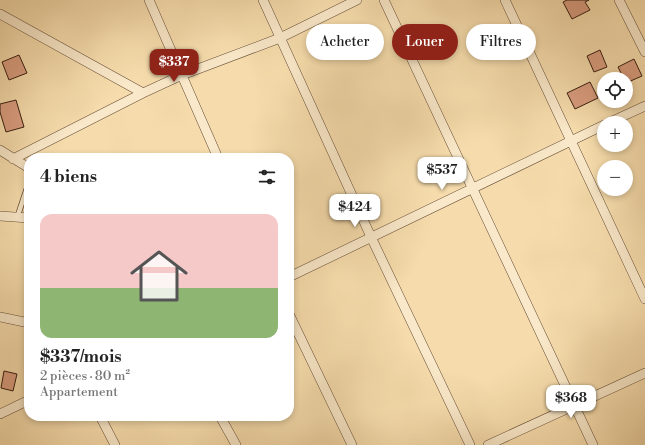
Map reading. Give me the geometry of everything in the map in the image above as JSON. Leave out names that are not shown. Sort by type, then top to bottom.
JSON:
[{"type":"street","points":[[149,0],[216,153]]},
{"type":"street","points":[[263,0],[470,445]]},
{"type":"street","points":[[25,153],[143,93],[182,75],[280,38],[357,0]]},
{"type":"street","points":[[384,0],[474,188],[593,445]]},
{"type":"street","points":[[506,0],[645,299]]},
{"type":"street","points":[[619,0],[645,52]]},
{"type":"street","points":[[0,14],[143,93]]},
{"type":"street","points":[[623,116],[645,106]]},
{"type":"street","points":[[294,275],[597,128]]},
{"type":"street","points":[[0,150],[24,165]]},
{"type":"street","points":[[13,159],[24,153]]},
{"type":"street","points":[[0,216],[24,218]]},
{"type":"street","points":[[0,317],[24,322]]},
{"type":"street","points":[[294,324],[352,445]]},
{"type":"street","points":[[488,445],[645,372]]},
{"type":"street","points":[[0,414],[24,402]]},
{"type":"street","points":[[103,421],[115,445]]},
{"type":"street","points":[[223,421],[236,445]]},
{"type":"lane","points":[[17,218],[24,197]]},
{"type":"building","points":[[567,0],[589,0],[585,2],[590,10],[572,19],[563,2]]},
{"type":"building","points":[[600,50],[607,67],[594,72],[587,56]]},
{"type":"building","points":[[19,55],[27,73],[9,80],[2,62]]},
{"type":"building","points":[[634,59],[642,76],[633,80],[633,72],[620,72],[618,67]]},
{"type":"building","points":[[590,82],[597,98],[575,109],[567,93]]},
{"type":"building","points":[[16,100],[24,127],[6,132],[0,112],[0,104]]},
{"type":"building","points":[[4,371],[17,374],[13,391],[1,388]]}]
